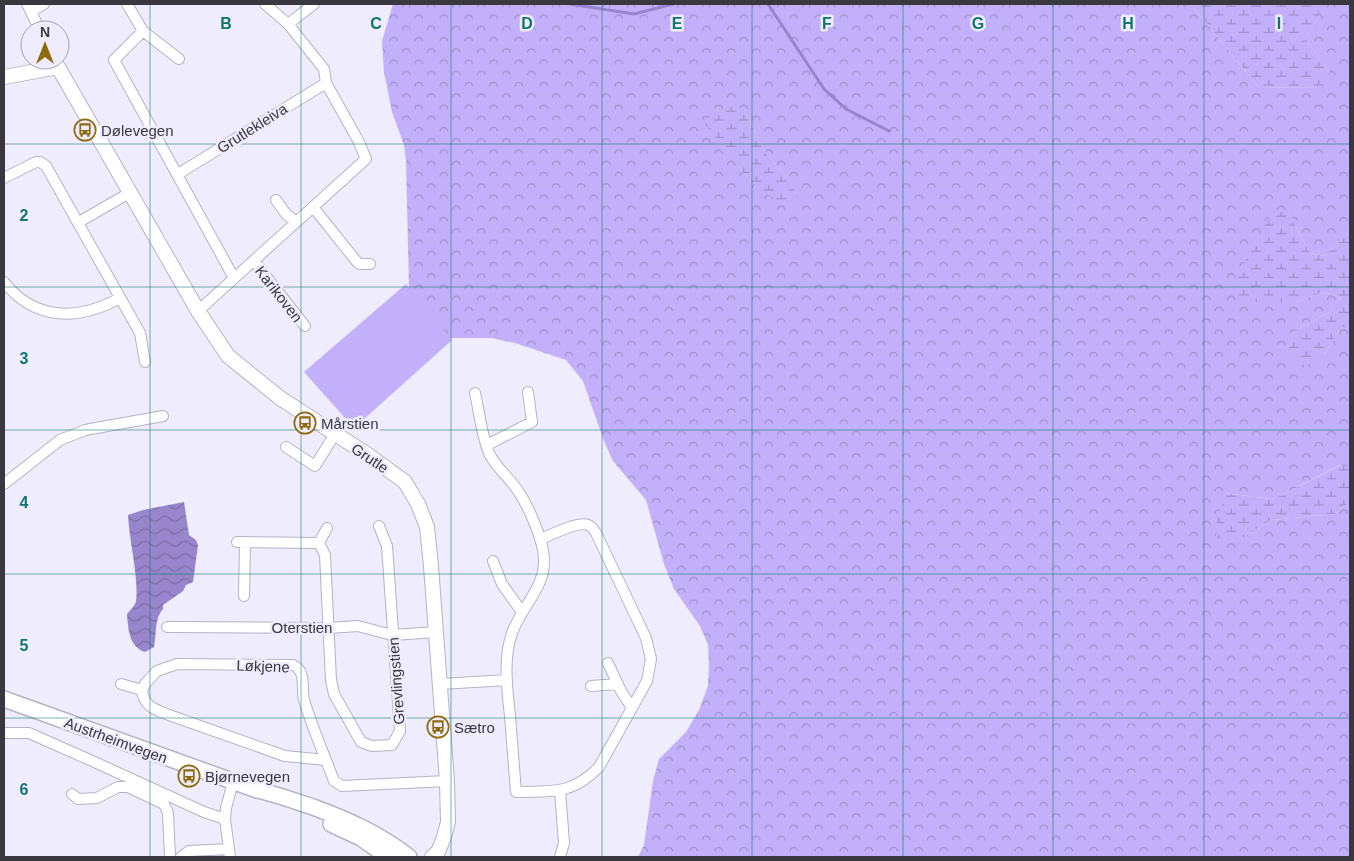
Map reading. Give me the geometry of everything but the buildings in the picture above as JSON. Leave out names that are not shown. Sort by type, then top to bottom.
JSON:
[{"type":"main road","name":"Austrheimvegen","points":[[4,699],[233,782],[275,794],[360,826],[380,836],[409,857]]},
{"type":"main road","name":"Austrheimvegen","points":[[257,790],[273,800],[321,819],[360,838],[388,857]]},
{"type":"street","points":[[35,20],[29,8],[44,4]]},
{"type":"street","points":[[127,4],[143,31],[179,59]]},
{"type":"street","points":[[265,4],[288,24],[324,69],[326,83]]},
{"type":"street","points":[[288,24],[314,4]]},
{"type":"street","points":[[143,31],[114,60],[234,278]]},
{"type":"street","points":[[4,77],[30,70]]},
{"type":"street","name":"Grutle","points":[[61,70],[198,311],[228,356],[280,398],[406,482],[418,504],[427,527],[437,632],[447,781],[448,822],[438,852],[432,857]]},
{"type":"street","name":"Grutlekleiva","points":[[178,174],[326,83]]},
{"type":"street","name":"Karikoven","points":[[198,311],[366,159],[359,142],[326,83]]},
{"type":"street","points":[[4,178],[36,162],[46,166],[140,332],[145,362]]},
{"type":"street","points":[[79,222],[131,192]]},
{"type":"street","points":[[276,200],[296,222]]},
{"type":"street","points":[[313,207],[357,262],[360,264],[370,264]]},
{"type":"street","name":"Karikoven","points":[[254,261],[305,326]]},
{"type":"street","points":[[4,282],[27,304],[40,310],[54,313],[66,314],[88,311],[107,305],[120,298]]},
{"type":"street","points":[[475,392],[490,455],[520,494],[541,539],[545,570],[512,633],[508,653],[507,680],[516,792],[560,791],[582,782],[599,766],[647,681],[651,659],[646,638],[596,534],[588,525],[584,524],[541,539]]},
{"type":"street","points":[[487,445],[532,422],[528,392]]},
{"type":"street","points":[[4,484],[60,440],[85,430],[163,416]]},
{"type":"street","points":[[286,447],[315,466],[335,434]]},
{"type":"street","name":"Grevlingstien","points":[[319,543],[326,555],[330,668],[334,694],[361,742],[372,746],[392,744],[400,731],[387,546],[379,526]]},
{"type":"street","points":[[244,596],[241,542],[319,543],[327,528]]},
{"type":"street","points":[[493,561],[502,584],[522,612]]},
{"type":"street","name":"Oterstien","points":[[167,627],[329,628],[358,626],[392,635],[437,632]]},
{"type":"street","points":[[608,662],[627,702],[632,708]]},
{"type":"street","name":"Løkjene","points":[[142,690],[157,671],[177,664],[293,665],[299,667],[302,672],[303,698],[334,780],[342,786],[447,781]]},
{"type":"street","points":[[440,684],[507,680]]},
{"type":"street","points":[[121,684],[142,690],[145,702],[151,708],[169,715],[285,756],[326,760]]},
{"type":"street","points":[[591,686],[618,684]]},
{"type":"street","points":[[4,733],[29,733],[204,812],[225,819]]},
{"type":"street","points":[[181,857],[189,851],[229,853],[225,819],[233,782]]},
{"type":"street","points":[[72,794],[78,799],[97,798],[118,787],[128,787],[164,804],[168,813],[170,857]]},
{"type":"street","points":[[560,791],[564,843],[560,857]]},
{"type":"green space","points":[[393,4],[1191,4],[1259,88],[1319,87],[1329,72],[1305,38],[1320,15],[1319,6],[1315,4],[1350,4],[1350,232],[1325,256],[1310,253],[1288,212],[1296,302],[1324,292],[1341,298],[1328,313],[1289,334],[1324,355],[1341,327],[1350,327],[1350,468],[1340,465],[1271,499],[1225,493],[1241,539],[1271,520],[1335,514],[1350,502],[1350,857],[638,857],[644,845],[653,781],[659,759],[686,732],[699,710],[708,686],[708,645],[700,626],[674,589],[664,564],[646,500],[613,461],[583,381],[566,360],[515,343],[491,338],[450,338],[409,289],[406,160],[404,145],[392,112],[384,72],[382,41]],"holes":[[[744,109],[765,152],[790,181],[751,182],[704,122]]]},
{"type":"green space","points":[[1191,4],[1319,5],[1320,15],[1305,38],[1329,72],[1320,87],[1259,88]]},
{"type":"green space","points":[[726,106],[744,109],[765,152],[790,181],[798,199],[784,206],[751,182],[703,122]]},
{"type":"green space","points":[[1288,212],[1310,253],[1325,256],[1350,232],[1350,327],[1341,327],[1324,355],[1306,366],[1289,356],[1289,334],[1328,313],[1341,298],[1324,292],[1296,302],[1241,302],[1234,281],[1271,213]]},
{"type":"green space","points":[[406,284],[452,340],[354,428],[304,372]]},
{"type":"green space","points":[[1341,465],[1350,468],[1350,502],[1335,514],[1271,520],[1241,539],[1217,539],[1216,524],[1225,493],[1271,499]]},
{"type":"water","points":[[184,502],[189,535],[196,540],[198,545],[193,582],[186,585],[183,591],[163,605],[163,609],[158,617],[154,647],[145,652],[136,646],[130,636],[128,625],[127,614],[134,606],[137,592],[128,515]]},
{"type":"waterway","points":[[570,4],[634,14],[673,4]]},
{"type":"waterway","points":[[768,4],[824,89],[846,109],[889,131]]},
{"type":"place","name":"Dølevegen","points":[[85,130]]},
{"type":"place","name":"Mårstien","points":[[305,423]]},
{"type":"place","name":"Sætro","points":[[438,727]]},
{"type":"place","name":"Bjørnevegen","points":[[189,776]]}]
